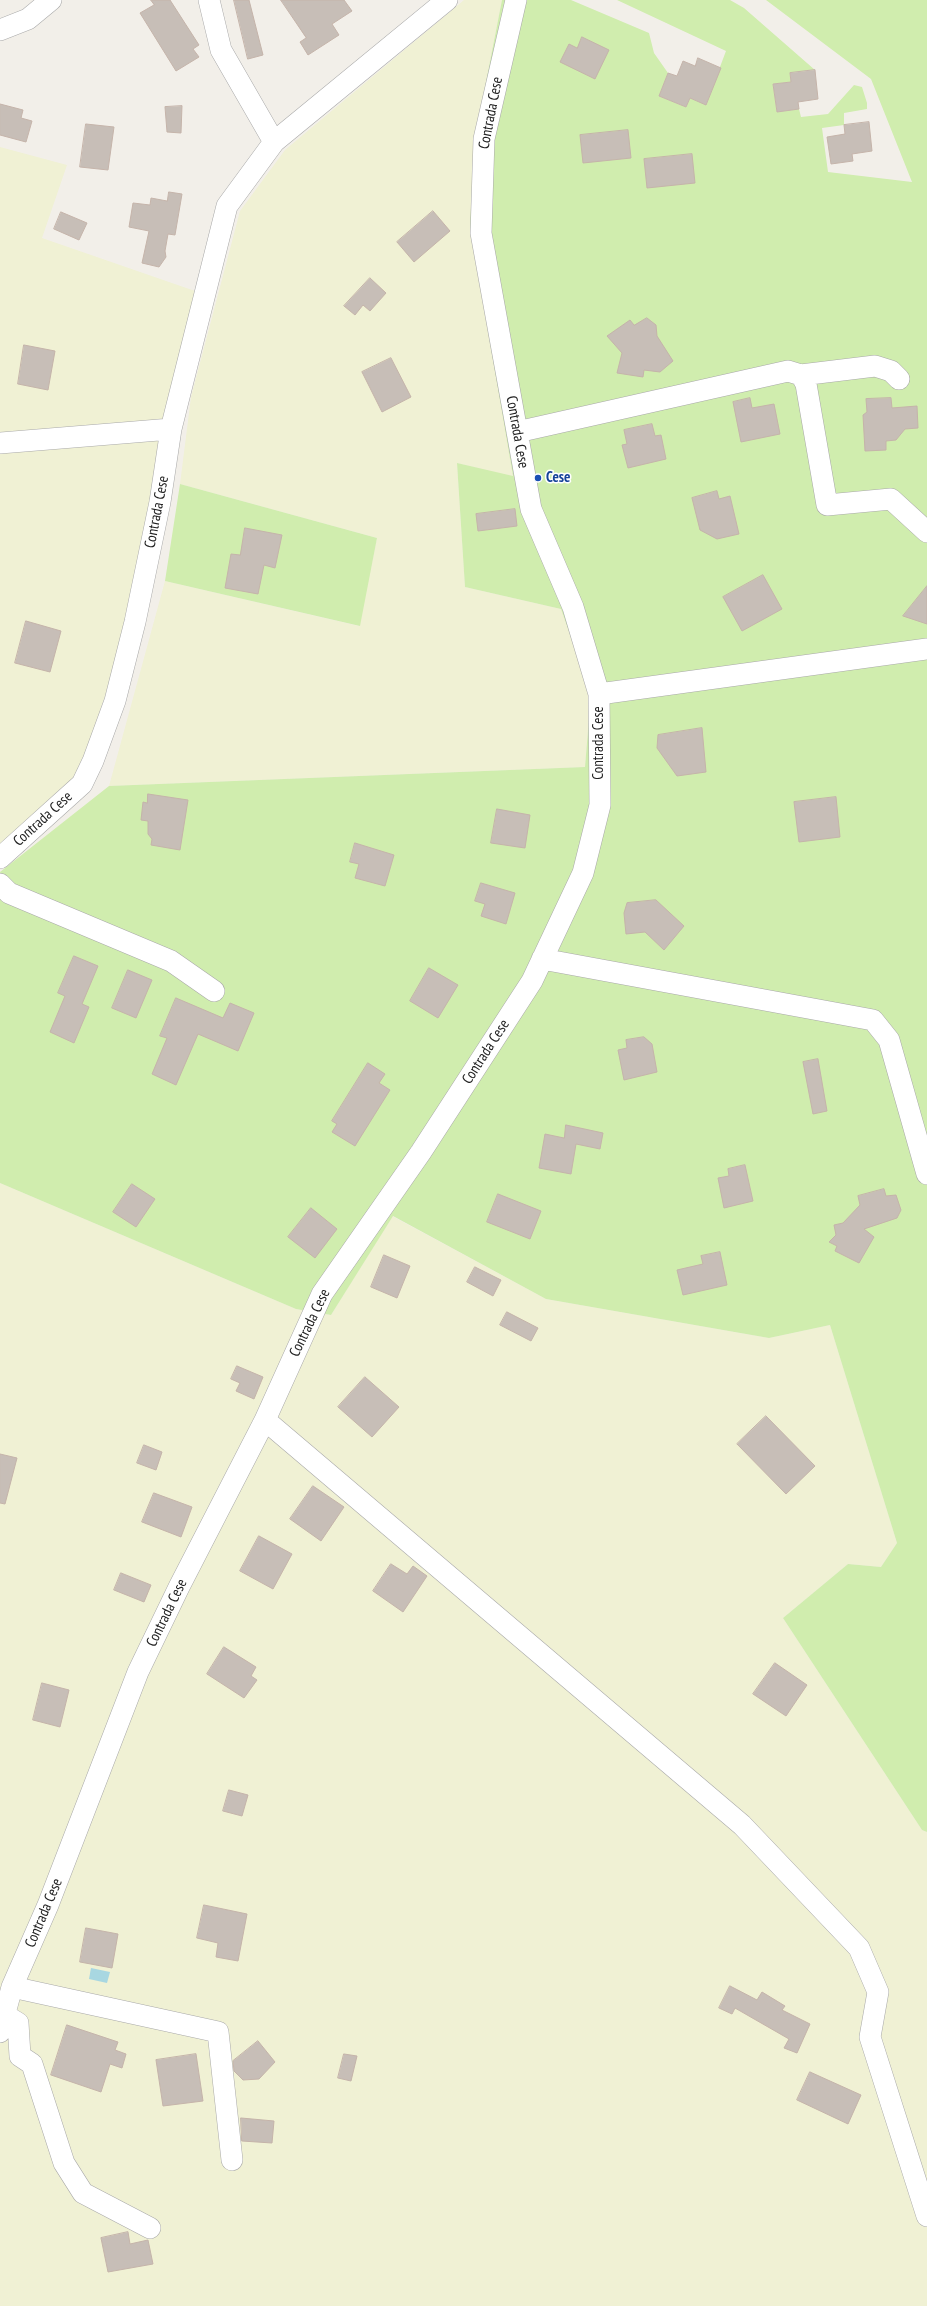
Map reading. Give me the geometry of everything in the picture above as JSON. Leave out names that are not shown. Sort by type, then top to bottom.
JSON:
[{"type":"street","points":[[0,30],[28,19],[40,12],[51,0]]},
{"type":"street","points":[[209,0],[221,50],[274,142]]},
{"type":"street","name":"Contrada Cese","points":[[0,858],[82,784],[94,761],[115,701],[135,622],[160,502],[171,428],[227,206],[274,142],[447,0]]},
{"type":"street","name":"Contrada Cese","points":[[2,2024],[12,1987],[48,1905],[138,1672],[265,1420],[322,1294],[477,1067],[532,981],[583,873],[600,805],[599,694],[573,607],[531,509],[480,233],[484,139],[516,0]]},
{"type":"street","points":[[517,432],[788,371],[801,375],[875,366],[891,371],[899,379]]},
{"type":"street","points":[[801,375],[806,384],[827,505],[891,499],[927,532]]},
{"type":"street","points":[[0,443],[171,428]]},
{"type":"street","points":[[599,694],[927,649]]},
{"type":"street","points":[[0,884],[10,893],[171,961],[214,991]]},
{"type":"street","points":[[542,959],[873,1020],[889,1040],[927,1174]]},
{"type":"street","points":[[265,1420],[742,1825],[859,1948],[878,1992],[870,2037],[927,2216]]},
{"type":"street","points":[[12,1987],[218,2032],[232,2160]]},
{"type":"street","points":[[2,2024],[18,2023],[20,2056],[32,2064],[64,2163],[83,2193],[150,2228]]},
{"type":"green space","points":[[464,0],[502,0],[475,138],[495,361],[513,477],[457,463],[465,587],[561,609],[591,694],[585,767],[109,786],[165,581],[359,626],[377,538],[180,484],[191,397],[240,211],[285,150]]},
{"type":"green space","points":[[502,0],[571,0],[649,33],[654,53],[668,73],[659,96],[686,107],[690,98],[706,104],[726,51],[617,0],[730,0],[744,8],[815,70],[790,73],[791,82],[773,84],[777,112],[799,109],[801,117],[828,114],[854,85],[862,87],[867,103],[867,109],[844,113],[844,125],[822,128],[828,172],[912,182],[871,79],[766,0],[927,0],[927,1832],[922,1830],[783,1618],[848,1564],[881,1567],[897,1543],[830,1325],[769,1338],[546,1299],[393,1216],[331,1315],[296,1309],[0,1183],[0,872],[109,786],[585,767],[591,694],[561,609],[465,587],[457,463],[513,476],[470,226],[475,138]]},
{"type":"green space","points":[[0,147],[67,165],[42,238],[195,291],[114,670],[83,760],[74,781],[0,845]]},
{"type":"green space","points":[[180,484],[377,538],[360,626],[165,581]]},
{"type":"green space","points":[[0,1183],[296,1309],[331,1315],[392,1216],[546,1299],[769,1338],[830,1325],[897,1543],[881,1567],[848,1564],[783,1618],[922,1830],[927,1832],[927,2306],[0,2306]]},
{"type":"water","points":[[91,1968],[110,1972],[107,1983],[89,1979]]},
{"type":"building","points":[[151,0],[170,0],[199,45],[193,49],[199,57],[176,71],[140,13],[154,5]]},
{"type":"building","points":[[234,0],[249,0],[263,55],[248,59]]},
{"type":"building","points":[[281,0],[344,0],[352,11],[332,24],[339,35],[308,55],[300,42],[306,38]]},
{"type":"building","points":[[582,37],[609,50],[595,79],[560,62],[569,44],[577,48]]},
{"type":"building","points":[[698,58],[721,68],[706,105],[690,98],[686,107],[659,96],[668,73],[677,76],[683,61],[695,66]]},
{"type":"building","points":[[815,70],[818,99],[798,102],[799,109],[777,112],[773,84],[791,82],[790,73]]},
{"type":"building","points":[[0,104],[23,110],[21,118],[32,121],[26,142],[0,135]]},
{"type":"building","points":[[182,106],[181,133],[167,132],[165,107]]},
{"type":"building","points":[[869,122],[872,151],[852,154],[853,161],[831,164],[827,137],[845,134],[844,125]]},
{"type":"building","points":[[86,124],[114,127],[108,170],[80,167]]},
{"type":"building","points":[[628,130],[631,158],[583,163],[580,135]]},
{"type":"building","points":[[692,154],[695,183],[647,188],[644,159]]},
{"type":"building","points":[[169,192],[182,194],[175,235],[168,234],[165,251],[166,257],[159,267],[142,263],[149,231],[129,227],[133,203],[150,205],[151,198],[167,201]]},
{"type":"building","points":[[433,211],[450,231],[414,262],[397,242]]},
{"type":"building","points":[[61,212],[87,223],[79,240],[54,229]]},
{"type":"building","points":[[370,278],[386,293],[370,311],[363,305],[355,315],[344,306]]},
{"type":"building","points":[[647,318],[656,325],[657,336],[673,361],[660,372],[644,370],[643,377],[617,373],[622,353],[607,336],[630,320],[634,325]]},
{"type":"building","points":[[24,345],[55,351],[48,390],[18,384]]},
{"type":"building","points":[[391,358],[411,397],[382,412],[362,372]]},
{"type":"building","points":[[750,398],[752,408],[774,404],[780,434],[741,442],[733,402]]},
{"type":"building","points":[[891,398],[892,408],[917,406],[918,428],[905,429],[896,440],[886,441],[886,450],[865,451],[863,415],[867,412],[866,399]]},
{"type":"building","points":[[652,424],[655,436],[661,435],[666,459],[628,468],[622,445],[627,444],[624,430]]},
{"type":"building","points":[[717,491],[719,499],[730,496],[739,534],[717,539],[700,530],[692,498]]},
{"type":"building","points":[[515,509],[517,526],[478,531],[476,514]]},
{"type":"building","points":[[245,528],[282,535],[275,568],[264,565],[258,594],[225,588],[231,554],[240,555]]},
{"type":"building","points":[[763,575],[782,609],[742,631],[723,597]]},
{"type":"building","points":[[927,586],[927,624],[903,616]]},
{"type":"building","points":[[26,621],[61,631],[50,672],[15,663]]},
{"type":"building","points":[[702,728],[706,772],[677,776],[657,748],[658,735]]},
{"type":"building","points":[[148,794],[188,800],[180,850],[151,845],[152,839],[148,834],[148,821],[141,820],[143,802],[147,803]]},
{"type":"building","points":[[836,797],[840,837],[799,842],[794,802]]},
{"type":"building","points":[[497,809],[530,815],[525,848],[491,843]]},
{"type":"building","points":[[355,843],[394,855],[385,886],[355,878],[359,864],[350,862]]},
{"type":"building","points":[[481,883],[515,893],[506,924],[481,916],[485,904],[475,901]]},
{"type":"building","points":[[656,900],[684,926],[664,950],[645,932],[626,934],[624,913],[627,903]]},
{"type":"building","points":[[74,956],[98,966],[82,1004],[89,1007],[74,1043],[50,1032],[65,996],[58,993]]},
{"type":"building","points":[[429,968],[458,985],[438,1018],[410,1001]]},
{"type":"building","points":[[128,970],[152,980],[136,1018],[112,1008]]},
{"type":"building","points":[[176,998],[223,1018],[230,1003],[254,1013],[238,1051],[198,1034],[176,1085],[152,1074],[167,1038],[160,1036]]},
{"type":"building","points":[[644,1037],[652,1044],[657,1072],[624,1080],[618,1050],[627,1048],[626,1040]]},
{"type":"building","points":[[818,1059],[827,1111],[813,1114],[803,1062]]},
{"type":"building","points":[[368,1063],[385,1074],[379,1083],[390,1090],[355,1146],[332,1132],[337,1124],[332,1121]]},
{"type":"building","points":[[566,1125],[603,1133],[600,1149],[576,1144],[571,1174],[539,1168],[545,1134],[564,1138]]},
{"type":"building","points":[[745,1165],[753,1201],[724,1208],[718,1178],[729,1176],[728,1169]]},
{"type":"building","points":[[132,1184],[155,1199],[136,1227],[113,1212]]},
{"type":"building","points":[[884,1189],[886,1196],[896,1195],[901,1210],[897,1218],[864,1229],[874,1237],[859,1263],[835,1251],[837,1246],[829,1242],[836,1235],[834,1225],[843,1223],[860,1205],[858,1196]]},
{"type":"building","points":[[498,1194],[541,1211],[530,1239],[487,1222]]},
{"type":"building","points":[[311,1208],[337,1229],[315,1258],[288,1237]]},
{"type":"building","points":[[720,1252],[727,1285],[683,1295],[677,1270],[703,1264],[701,1256]]},
{"type":"building","points":[[384,1255],[410,1266],[397,1298],[371,1287]]},
{"type":"building","points":[[475,1267],[501,1280],[493,1296],[467,1282]]},
{"type":"building","points":[[507,1312],[538,1328],[531,1341],[500,1325]]},
{"type":"building","points":[[237,1366],[263,1377],[254,1399],[236,1391],[240,1383],[231,1379]]},
{"type":"building","points":[[365,1377],[399,1407],[372,1437],[338,1407]]},
{"type":"building","points":[[766,1416],[815,1466],[786,1494],[737,1444]]},
{"type":"building","points":[[144,1445],[162,1452],[156,1470],[137,1463]]},
{"type":"building","points":[[0,1454],[17,1458],[5,1504],[0,1503]]},
{"type":"building","points":[[313,1486],[344,1507],[321,1541],[290,1519]]},
{"type":"building","points":[[154,1493],[192,1507],[181,1537],[142,1522]]},
{"type":"building","points":[[259,1536],[292,1554],[273,1589],[240,1571]]},
{"type":"building","points":[[391,1564],[407,1574],[413,1566],[427,1576],[403,1612],[373,1591]]},
{"type":"building","points":[[121,1573],[151,1585],[144,1602],[114,1590]]},
{"type":"building","points":[[224,1647],[256,1667],[251,1676],[257,1680],[244,1698],[207,1674]]},
{"type":"building","points":[[775,1663],[807,1685],[786,1716],[753,1694]]},
{"type":"building","points":[[42,1683],[69,1690],[60,1727],[33,1720]]},
{"type":"building","points":[[229,1790],[248,1795],[242,1816],[223,1811]]},
{"type":"building","points":[[204,1905],[247,1914],[238,1961],[216,1957],[218,1943],[197,1938]]},
{"type":"building","points":[[86,1928],[118,1934],[112,1968],[80,1962]]},
{"type":"building","points":[[730,1986],[757,2000],[762,1992],[785,2006],[782,2010],[810,2024],[797,2053],[784,2048],[789,2039],[735,2008],[732,2014],[719,2008]]},
{"type":"building","points":[[67,2025],[118,2042],[115,2050],[126,2054],[122,2068],[110,2064],[101,2092],[51,2075]]},
{"type":"building","points":[[258,2041],[275,2062],[259,2079],[243,2080],[234,2071],[233,2061]]},
{"type":"building","points":[[196,2054],[203,2101],[163,2106],[156,2060]]},
{"type":"building","points":[[344,2054],[357,2056],[351,2081],[338,2078]]},
{"type":"building","points":[[810,2072],[861,2095],[848,2124],[797,2100]]},
{"type":"building","points":[[241,2118],[274,2121],[272,2143],[242,2141]]},
{"type":"building","points":[[128,2232],[130,2244],[148,2240],[153,2264],[108,2272],[101,2238]]},
{"type":"place","name":"Cese","points":[[538,478]]}]
